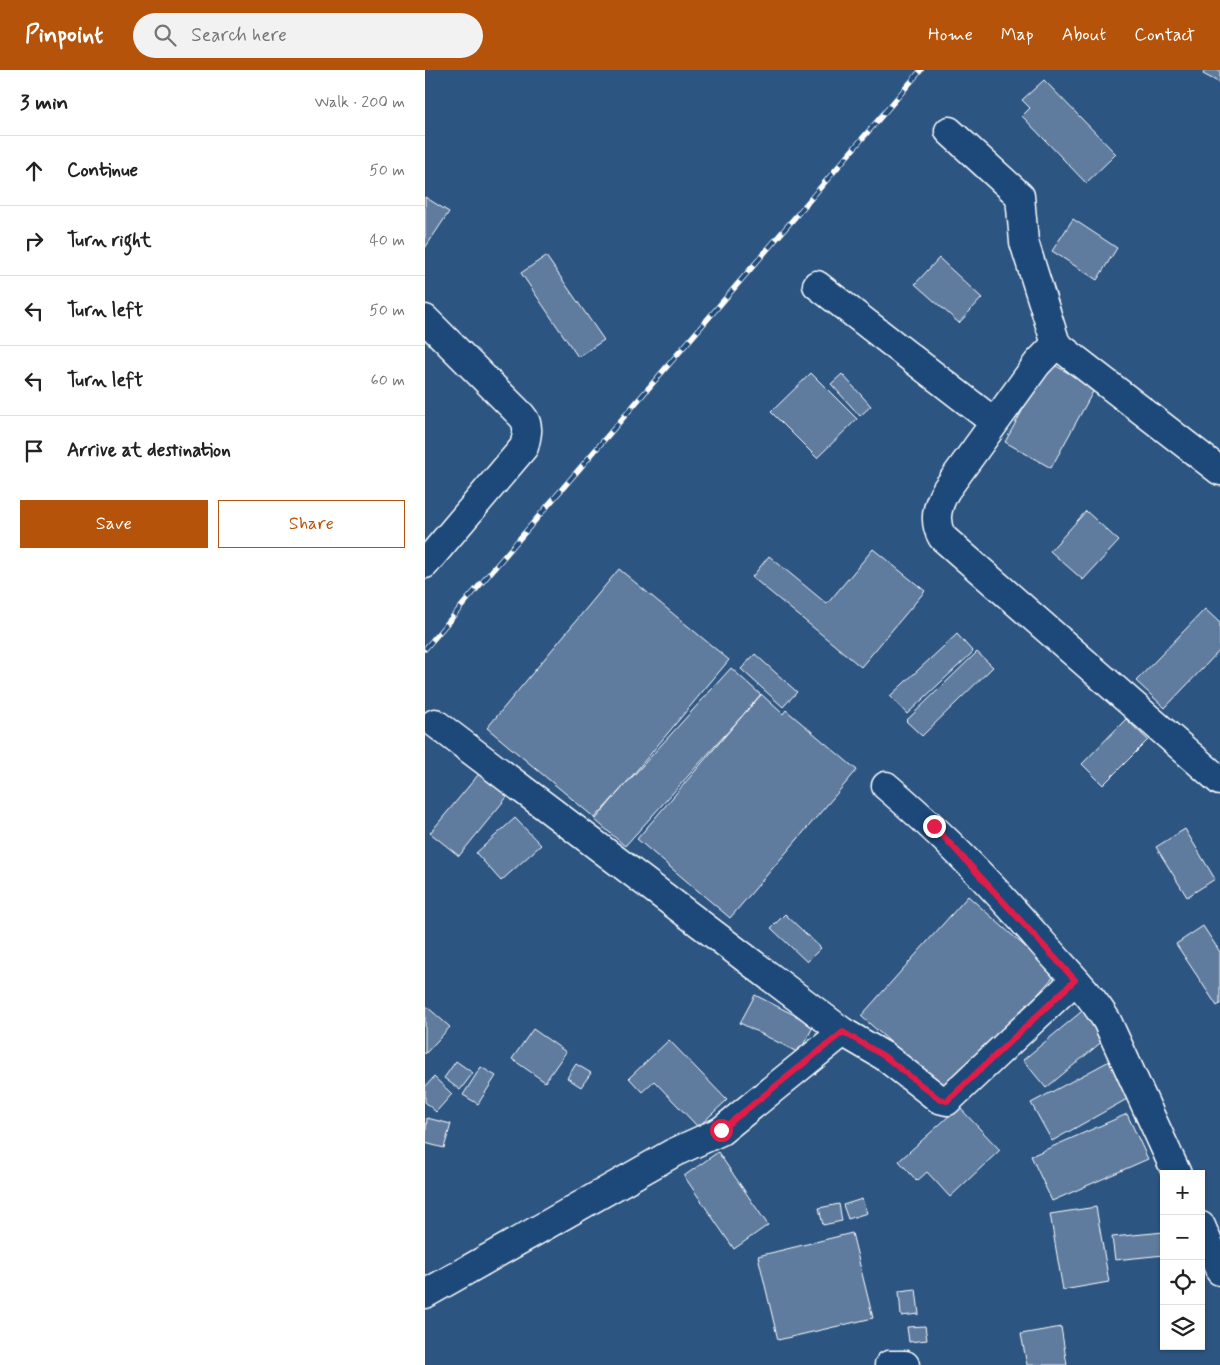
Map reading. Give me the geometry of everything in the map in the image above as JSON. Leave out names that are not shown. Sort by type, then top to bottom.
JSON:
[{"type":"street","points":[[949,131],[1020,196],[1023,206],[1024,242],[1056,344],[1220,471]]},
{"type":"street","points":[[817,285],[994,422]]},
{"type":"street","points":[[425,320],[527,422],[524,447],[425,564]]},
{"type":"street","points":[[1056,344],[1037,364],[994,422],[939,503],[937,528],[942,537],[1220,781]]},
{"type":"street","points":[[435,724],[843,1032],[884,1056],[939,1099],[947,1101],[1075,980]]},
{"type":"street","points":[[886,786],[934,826],[1096,1004],[1107,1021],[1175,1170]]},
{"type":"street","points":[[425,1294],[673,1153],[721,1130],[843,1032]]},
{"type":"street","points":[[1205,1235],[1220,1271]]},
{"type":"street","points":[[889,1365],[905,1365]]},
{"type":"building","points":[[1205,70],[1220,70],[1220,83],[1203,74]]},
{"type":"building","points":[[1044,80],[1116,154],[1086,183],[1022,116],[1030,108],[1022,100]]},
{"type":"building","points":[[425,197],[449,212],[425,248]]},
{"type":"building","points":[[1073,219],[1117,248],[1097,280],[1052,251]]},
{"type":"building","points":[[546,256],[604,340],[578,357],[521,273]]},
{"type":"building","points":[[939,258],[982,298],[959,323],[915,284]]},
{"type":"building","points":[[1049,362],[1095,388],[1051,468],[1005,442]]},
{"type":"building","points":[[811,373],[857,419],[817,458],[771,412]]},
{"type":"building","points":[[842,374],[871,406],[860,416],[831,384]]},
{"type":"building","points":[[1086,511],[1119,541],[1083,580],[1050,551]]},
{"type":"building","points":[[873,549],[925,591],[861,667],[752,577],[769,556],[827,604]]},
{"type":"building","points":[[619,569],[729,660],[596,819],[487,728]]},
{"type":"building","points":[[1205,609],[1220,623],[1220,650],[1165,708],[1136,681]]},
{"type":"building","points":[[957,634],[973,652],[907,714],[890,696]]},
{"type":"building","points":[[977,652],[993,667],[922,736],[906,721]]},
{"type":"building","points":[[755,654],[797,692],[783,707],[741,669]]},
{"type":"building","points":[[731,668],[761,695],[625,846],[594,819]]},
{"type":"building","points":[[761,694],[783,714],[786,710],[857,770],[730,918],[637,839]]},
{"type":"building","points":[[1126,719],[1148,740],[1103,785],[1082,764]]},
{"type":"building","points":[[483,769],[511,792],[459,856],[430,833]]},
{"type":"building","points":[[515,818],[541,845],[501,881],[476,853]]},
{"type":"building","points":[[1185,829],[1215,879],[1187,897],[1156,847]]},
{"type":"building","points":[[968,896],[1056,974],[949,1094],[861,1016]]},
{"type":"building","points":[[785,914],[821,948],[807,962],[771,928]]},
{"type":"building","points":[[1203,926],[1220,952],[1220,1004],[1217,1006],[1176,944]]},
{"type":"building","points":[[755,995],[814,1025],[799,1053],[740,1023]]},
{"type":"building","points":[[1093,1002],[1116,1030],[1046,1088],[1023,1060]]},
{"type":"building","points":[[425,1005],[450,1027],[425,1054]]},
{"type":"building","points":[[533,1029],[566,1052],[545,1082],[512,1059]]},
{"type":"building","points":[[669,1040],[727,1100],[698,1127],[654,1081],[642,1092],[629,1078]]},
{"type":"building","points":[[1115,1058],[1136,1094],[1052,1141],[1031,1103]]},
{"type":"building","points":[[456,1061],[473,1073],[460,1090],[444,1078]]},
{"type":"building","points":[[576,1064],[591,1073],[581,1087],[567,1078]]},
{"type":"building","points":[[481,1067],[496,1076],[478,1104],[463,1095]]},
{"type":"building","points":[[434,1077],[452,1094],[436,1112],[425,1102],[425,1087]]},
{"type":"building","points":[[959,1107],[1000,1150],[950,1197],[927,1172],[917,1181],[899,1161]]},
{"type":"building","points":[[1127,1114],[1148,1159],[1052,1201],[1031,1156]]},
{"type":"building","points":[[427,1118],[451,1124],[444,1148],[425,1143]]},
{"type":"building","points":[[718,1152],[768,1225],[734,1249],[684,1176]]},
{"type":"building","points":[[862,1199],[867,1213],[848,1219],[843,1205]]},
{"type":"building","points":[[839,1204],[842,1221],[823,1225],[819,1208]]},
{"type":"building","points":[[1096,1207],[1109,1282],[1063,1290],[1050,1214]]},
{"type":"building","points":[[1160,1232],[1160,1255],[1115,1260],[1112,1237]]},
{"type":"building","points":[[852,1233],[873,1318],[778,1340],[758,1256]]},
{"type":"building","points":[[916,1289],[919,1314],[901,1316],[899,1291]]},
{"type":"building","points":[[925,1326],[927,1340],[909,1342],[907,1327]]},
{"type":"building","points":[[1061,1327],[1067,1365],[1027,1365],[1021,1334]]},
{"type":"railway","points":[[425,649],[921,70]]},
{"type":"route","points":[[721,1130],[843,1032],[884,1056],[939,1099],[947,1101],[1075,980],[934,826]]}]
